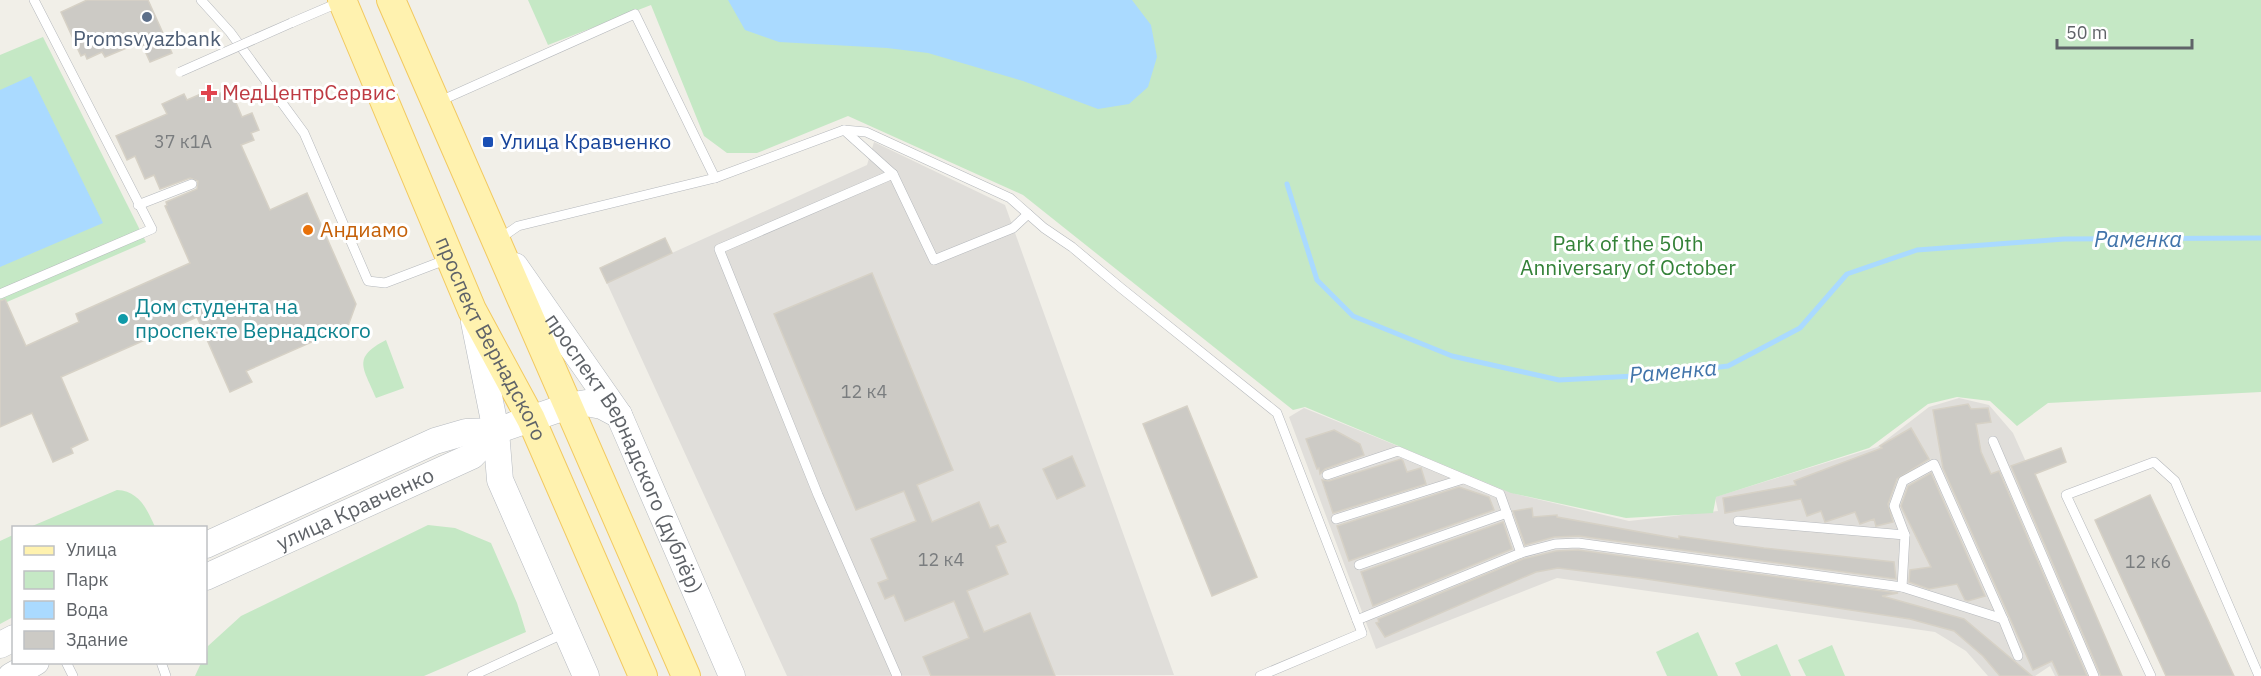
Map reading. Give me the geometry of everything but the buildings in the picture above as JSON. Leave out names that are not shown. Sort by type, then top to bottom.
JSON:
[{"type":"main road","name":"проспект Вернадского","points":[[342,0],[472,310],[531,419],[643,676]]},
{"type":"main road","name":"проспект Вернадского","points":[[391,0],[686,676]]},
{"type":"street","name":"проспект Вернадского (дублёр)","points":[[497,242],[619,415],[732,676]]},
{"type":"street","points":[[472,310],[496,431],[501,480],[586,676]]},
{"type":"street","name":"улица Кравченко","points":[[207,545],[435,441],[466,432],[496,431],[568,406],[586,403],[602,406],[619,415]]},
{"type":"street","name":"улица Кравченко","points":[[207,577],[472,456],[496,431]]},
{"type":"street","points":[[321,492],[333,519]]},
{"type":"street","points":[[11,676],[34,664]]},
{"type":"lane","points":[[0,294],[152,229],[34,0]]},
{"type":"lane","points":[[201,0],[230,32],[304,133],[368,281],[385,283],[451,258]]},
{"type":"lane","points":[[180,72],[342,0]]},
{"type":"lane","points":[[436,103],[635,14],[715,178]]},
{"type":"lane","points":[[844,130],[893,174],[934,260],[1013,228],[1028,214]]},
{"type":"lane","points":[[497,242],[518,225],[715,178],[844,130],[866,132],[1010,198],[1044,228],[1072,247],[1277,412],[1362,633],[1260,676]]},
{"type":"lane","points":[[893,174],[719,249],[818,495],[897,676]]},
{"type":"lane","points":[[138,205],[192,184]]},
{"type":"lane","points":[[1993,441],[2094,676]]},
{"type":"lane","points":[[1327,475],[1398,451],[1500,494],[1521,553]]},
{"type":"lane","points":[[2151,676],[2066,495],[2154,462],[2175,481],[2259,676]]},
{"type":"lane","points":[[1902,587],[1905,535],[1894,506],[1903,481],[1934,464],[2018,656]]},
{"type":"lane","points":[[1336,519],[1463,479]]},
{"type":"lane","points":[[1359,565],[1507,513]]},
{"type":"lane","points":[[1738,521],[1905,535]]},
{"type":"lane","points":[[1357,620],[1521,553],[1555,544],[1578,543],[1902,587],[2002,619]]},
{"type":"lane","points":[[472,676],[566,632]]},
{"type":"shaded area","points":[[874,142],[1005,205],[1174,675],[787,676],[600,268],[665,238],[672,253],[867,165]]},
{"type":"shaded area","points":[[1959,398],[1989,405],[2013,433],[2122,676],[2055,676],[2050,666],[2035,676],[1988,676],[1966,651],[1935,632],[1557,578],[1376,649],[1289,417],[1304,408],[1516,494],[1629,521],[1718,511],[1715,497],[1877,447],[1929,407]]},
{"type":"green space","name":"Park of the 50th Anniversary of October","points":[[528,0],[2261,0],[2261,392],[2048,403],[2017,426],[1990,401],[1957,397],[1928,404],[1869,448],[1716,497],[1713,513],[1626,518],[1511,493],[1305,407],[1293,410],[1023,195],[848,116],[757,153],[727,153],[704,136],[651,5],[548,45]]},
{"type":"green space","points":[[43,37],[146,242],[0,305],[0,55]]},
{"type":"green space","points":[[386,340],[404,388],[376,398],[365,371],[364,358],[375,346]]},
{"type":"green space","points":[[117,490],[137,497],[154,526],[32,526]]},
{"type":"green space","points":[[428,525],[455,528],[491,543],[517,603],[526,632],[424,676],[195,676],[201,664],[207,664],[208,646],[241,616]]},
{"type":"green space","points":[[12,535],[12,618],[0,624],[0,541]]},
{"type":"green space","points":[[1698,632],[1718,676],[1667,676],[1656,652]]},
{"type":"green space","points":[[1777,644],[1791,676],[1741,676],[1735,663]]},
{"type":"green space","points":[[1832,645],[1845,676],[1806,676],[1798,660]]},
{"type":"water","points":[[728,0],[1132,0],[1151,25],[1157,57],[1148,87],[1129,104],[1098,109],[1023,81],[928,53],[887,48],[779,42],[745,30]]},
{"type":"water","points":[[31,76],[103,223],[0,267],[0,90]]},
{"type":"waterway","name":"Раменка","points":[[1287,184],[1317,280],[1353,316],[1452,356],[1559,380],[1653,375],[1728,366],[1800,328],[1847,274],[1917,250],[2064,239],[2261,238]]},
{"type":"place","name":"Promsvyazbank","points":[[147,17]]},
{"type":"place","name":"МедЦентрСервис","points":[[209,93]]},
{"type":"place","name":"Улица Кравченко","points":[[488,142]]},
{"type":"place","name":"Андиамо","points":[[308,230]]},
{"type":"place","name":"Дом студента на проспекте Вернадского","points":[[123,319]]}]
